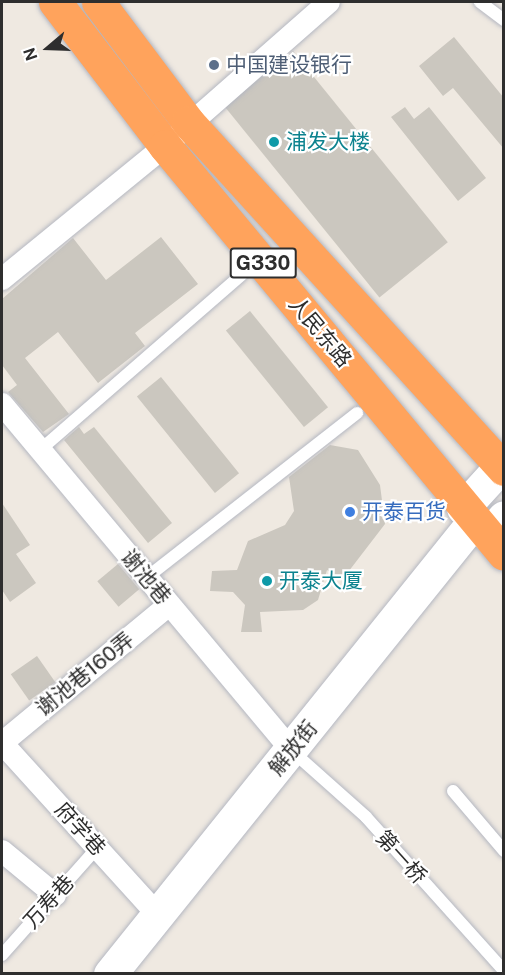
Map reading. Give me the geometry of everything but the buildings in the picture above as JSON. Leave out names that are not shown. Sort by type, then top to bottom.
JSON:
[{"type":"highway","name":"人民东路","points":[[55,2],[165,146],[486,527]]},
{"type":"highway","name":"人民东路","points":[[98,2],[188,122],[503,466]]},
{"type":"street","points":[[2,279],[165,146],[188,122],[329,2]]},
{"type":"street","name":"谢池巷","points":[[2,404],[291,750]]},
{"type":"street","name":"解放街","points":[[118,970],[158,915],[291,750],[486,527],[503,466]]},
{"type":"street","name":"谢池巷160弄","points":[[6,758],[169,605]]},
{"type":"street","name":"府学巷","points":[[6,758],[97,848],[158,915]]},
{"type":"street","points":[[2,851],[55,895]]},
{"type":"lane","points":[[480,2],[504,20]]},
{"type":"lane","points":[[40,450],[241,274]]},
{"type":"lane","points":[[146,578],[357,413]]},
{"type":"lane","name":"第一桥","points":[[291,750],[366,817],[504,971]]},
{"type":"lane","points":[[453,791],[504,851]]},
{"type":"lane","name":"万寿巷","points":[[2,955],[97,848]]},
{"type":"place","name":"中国建设银行","points":[[214,65]]},
{"type":"place","name":"浦发大楼","points":[[274,142]]},
{"type":"place","name":"开泰百货","points":[[350,512]]},
{"type":"place","name":"开泰大厦","points":[[267,581]]}]
